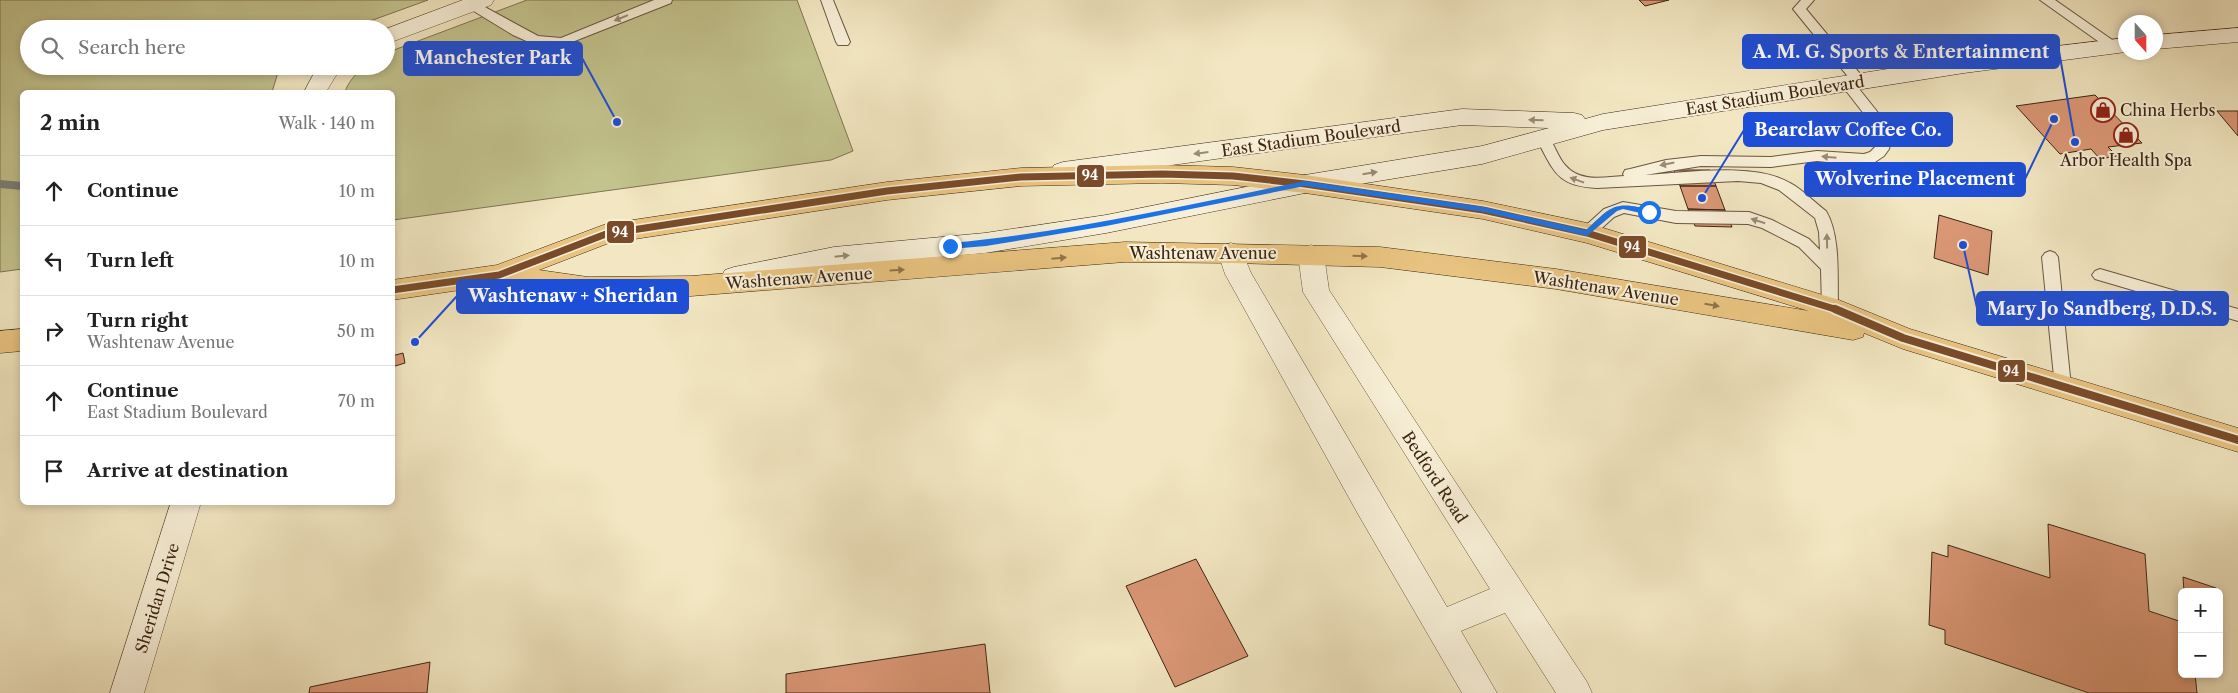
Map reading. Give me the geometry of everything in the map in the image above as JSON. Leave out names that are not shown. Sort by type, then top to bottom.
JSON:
[{"type":"main road","points":[[395,34],[477,2]]},
{"type":"main road","points":[[2163,41],[2238,35]]},
{"type":"main road","name":"East Stadium Boulevard","points":[[691,286],[834,257],[986,243],[1106,224],[1305,184],[1482,155],[1603,122],[1964,65],[2118,45]]},
{"type":"main road","points":[[316,90],[324,75]]},
{"type":"main road","name":"East Stadium Boulevard","points":[[1021,176],[1462,118],[1603,122]]},
{"type":"main road","name":"Washtenaw Avenue","points":[[395,290],[499,274],[606,234],[888,191],[1021,176],[1162,174],[1233,176],[1305,184],[1484,210],[1587,233],[1830,307],[1903,338],[2238,440]]},
{"type":"main road","name":"Washtenaw Avenue","points":[[499,274],[588,287],[691,286],[1125,252],[1231,252],[1380,257],[1556,279],[1903,338]]},
{"type":"main road","points":[[1231,252],[1238,274],[1368,505],[1480,693]]},
{"type":"main road","name":"Bedford Road","points":[[1312,255],[1316,292],[1575,693]]},
{"type":"main road","points":[[0,342],[20,340]]},
{"type":"main road","name":"Sheridan Drive","points":[[127,693],[185,505]]},
{"type":"main road","points":[[1440,625],[1512,595]]},
{"type":"lane","points":[[477,2],[518,32],[536,40],[562,42],[666,0]]},
{"type":"lane","points":[[827,0],[844,42]]},
{"type":"lane","points":[[2046,0],[2118,44]]},
{"type":"lane","points":[[1597,183],[1664,164],[1681,162],[1727,160],[1764,162],[1815,156],[1858,160],[1878,154],[1884,143],[1882,127],[1803,5]]},
{"type":"lane","points":[[1543,138],[1560,169],[1578,182],[1597,183],[1722,177],[1762,178],[1784,186],[1805,200],[1821,215],[1827,232],[1830,307]]},
{"type":"lane","points":[[1722,177],[1764,162]]},
{"type":"lane","points":[[1587,233],[1609,213],[1623,206],[1676,217],[1749,218],[1767,224],[1804,243],[1827,266]]},
{"type":"lane","points":[[2050,257],[2063,387]]},
{"type":"lane","points":[[2100,275],[2238,315]]},
{"type":"green space","points":[[0,0],[428,0],[373,20],[20,20],[20,75],[277,75],[273,90],[20,90],[20,269],[0,272]]},
{"type":"green space","points":[[527,0],[797,0],[853,151],[831,160],[395,220],[395,90],[346,90],[355,75],[395,75],[395,50]]},
{"type":"building","points":[[1639,0],[1669,0],[1645,6]]},
{"type":"building","points":[[2095,95],[2142,143],[2108,147],[2117,156],[2100,159],[2091,149],[2060,154],[2016,106]]},
{"type":"building","points":[[2217,111],[2238,111],[2238,136]]},
{"type":"building","points":[[1674,170],[1710,170],[1716,186],[1680,186]]},
{"type":"building","points":[[1680,186],[1716,186],[1725,210],[1688,209]]},
{"type":"building","points":[[1688,209],[1725,210],[1732,227],[1695,226]]},
{"type":"building","points":[[1939,215],[1992,231],[1988,275],[1934,258]]},
{"type":"building","points":[[403,353],[405,363],[395,366],[395,355]]},
{"type":"building","points":[[2048,524],[2145,554],[2149,611],[2178,621],[2178,678],[2195,678],[2197,693],[2089,693],[1945,644],[1945,630],[1929,625],[1932,552],[1948,557],[1948,545],[2050,578]]},
{"type":"building","points":[[1196,559],[1248,656],[1175,687],[1126,586]]},
{"type":"building","points":[[2183,577],[2216,588],[2184,588]]},
{"type":"building","points":[[985,644],[990,693],[786,693],[786,674]]},
{"type":"building","points":[[430,662],[427,693],[309,693],[310,687]]},
{"type":"waterway","points":[[0,184],[20,186]]},
{"type":"transit line","name":"94","points":[[395,290],[499,275],[606,234],[887,191],[1021,177],[1162,174],[1233,176],[1305,184],[1483,210],[1587,233],[1830,307],[1903,338],[2238,440]]},
{"type":"place","name":"China Herbs","points":[[2103,110]]},
{"type":"place","name":"Wolverine Placement","points":[[2054,119]]},
{"type":"place","name":"Manchester Park","points":[[617,122]]},
{"type":"place","name":"Arbor Health Spa","points":[[2126,135]]},
{"type":"place","name":"A. M. G. Sports & Entertainment","points":[[2075,142]]},
{"type":"place","name":"Bearclaw Coffee Co.","points":[[1702,198]]},
{"type":"place","name":"Mary Jo Sandberg, D.D.S.","points":[[1963,245]]},
{"type":"place","name":"Washtenaw + Sheridan","points":[[415,342]]},
{"type":"route","points":[[950,246],[986,243],[1106,224],[1305,184],[1484,210],[1587,233],[1609,213],[1623,206],[1649,212]]}]
